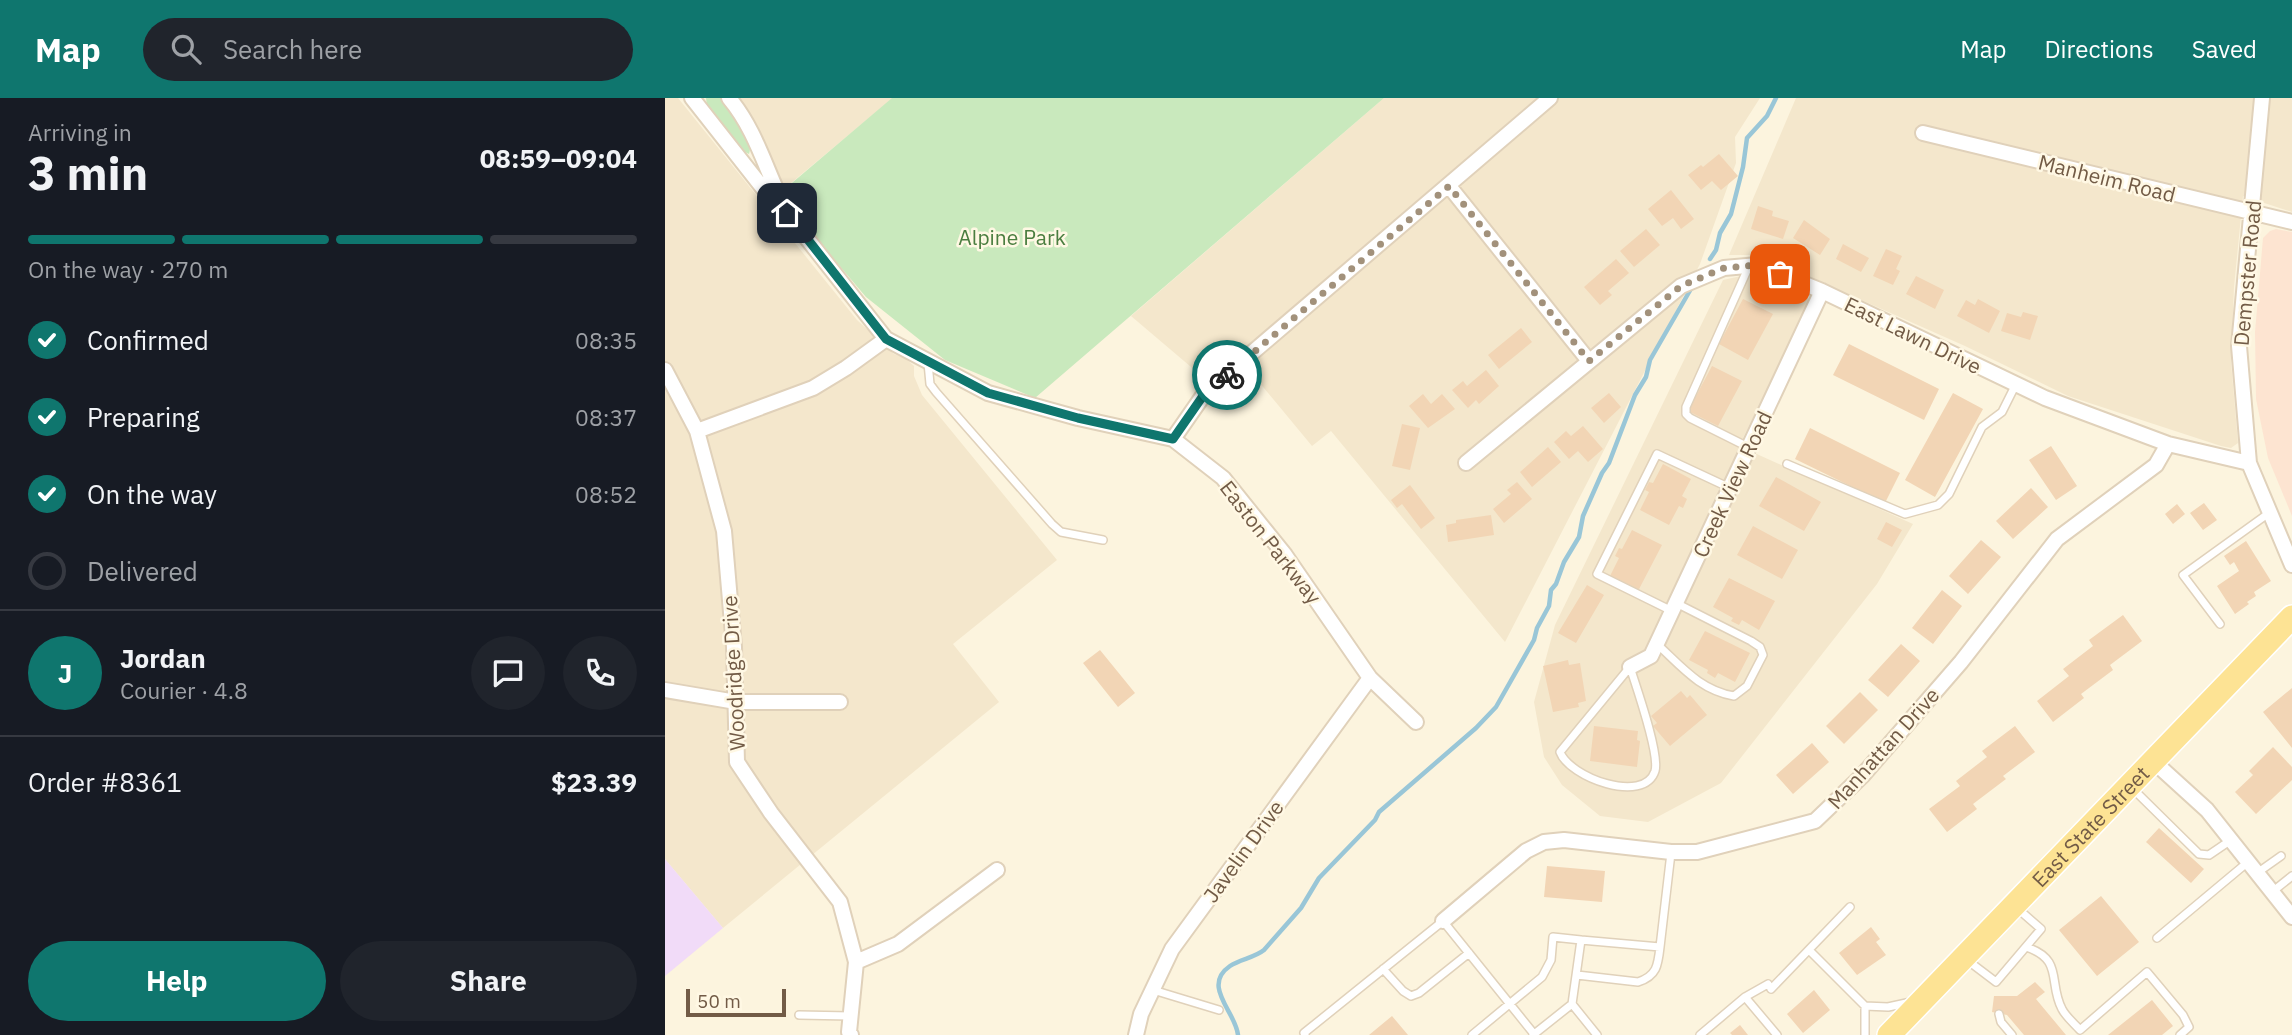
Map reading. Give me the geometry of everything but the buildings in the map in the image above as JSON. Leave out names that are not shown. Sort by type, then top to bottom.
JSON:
[{"type":"main road","name":"East State Street","points":[[1889,1035],[2292,617]]},
{"type":"street","name":"Easton Parkway","points":[[692,98],[886,339],[988,393],[1078,418],[1173,439],[1223,478],[1285,555],[1370,678],[1416,722]]},
{"type":"street","name":"Easton Parkway","points":[[729,98],[744,116],[787,213]]},
{"type":"street","points":[[1173,439],[1205,393],[1550,98]]},
{"type":"street","name":"Dempster Road","points":[[2262,98],[2239,346],[2249,463],[2292,565]]},
{"type":"street","name":"Manheim Road","points":[[1923,134],[2292,222]]},
{"type":"street","points":[[1449,186],[1589,361]]},
{"type":"street","name":"East Lawn Drive","points":[[1466,463],[1681,286],[1724,268],[1758,265],[1822,291],[2045,398],[2168,444],[2249,463]]},
{"type":"street","name":"Creek View Road","points":[[1630,667],[1651,656],[1822,291]]},
{"type":"street","points":[[697,431],[813,388],[886,339]]},
{"type":"street","name":"Woodridge Drive","points":[[665,370],[697,431],[724,531],[734,647],[737,762],[771,813],[841,902],[856,962],[851,1035]]},
{"type":"street","name":"Manhattan Drive","points":[[1443,921],[1526,851],[1544,842],[1564,840],[1671,852],[1697,852],[1815,821],[1862,776],[1961,662],[2057,539],[2155,464],[2168,444]]},
{"type":"street","name":"Javelin Drive","points":[[1136,1035],[1141,1014],[1172,948],[1370,678]]},
{"type":"street","points":[[665,690],[736,702],[840,702]]},
{"type":"street","points":[[2153,760],[2207,810],[2292,917]]},
{"type":"street","points":[[856,962],[898,944],[997,870]]},
{"type":"lane","points":[[1749,266],[1686,407],[1686,414],[1749,448]]},
{"type":"lane","points":[[927,361],[930,384],[936,392],[1052,524],[1061,533],[1103,540]]},
{"type":"lane","points":[[1787,464],[1905,514],[1922,512],[1938,505],[1949,494],[1982,427],[2002,412],[2016,384]]},
{"type":"lane","points":[[1657,644],[1698,682],[1716,693],[1734,696],[1747,686],[1763,655],[1760,647],[1751,640],[1597,574],[1657,454],[1730,488]]},
{"type":"lane","points":[[2220,624],[2183,575],[2270,513]]},
{"type":"lane","points":[[1630,667],[1652,747],[1655,769],[1653,775],[1644,783],[1614,786],[1585,775],[1569,764],[1560,752],[1630,667]]},
{"type":"lane","points":[[2129,785],[2199,854],[2209,855],[2231,840]]},
{"type":"lane","points":[[1577,975],[1638,982],[1647,979],[1657,969],[1671,852]]},
{"type":"lane","points":[[2157,938],[2252,867],[2281,856]]},
{"type":"lane","points":[[2272,892],[2292,876]]},
{"type":"lane","points":[[1964,957],[1996,982],[2041,929],[2014,905]]},
{"type":"lane","points":[[1700,1035],[1745,997],[1769,986],[1809,950],[1850,907]]},
{"type":"lane","points":[[1305,1035],[1304,1033],[1443,921],[1533,1035],[1572,1004],[1581,940]]},
{"type":"lane","points":[[1472,1035],[1548,969],[1553,937],[1660,947]]},
{"type":"lane","points":[[2026,947],[2038,951],[2053,969],[2062,1009],[2080,1030],[2147,972],[2183,1015],[2189,1027],[2180,1035]]},
{"type":"lane","points":[[1809,950],[1865,1006],[1888,1007],[1923,1000]]},
{"type":"lane","points":[[1383,969],[1411,996],[1419,993],[1469,953]]},
{"type":"lane","points":[[1152,990],[1219,1010]]},
{"type":"lane","points":[[1745,997],[1777,1035]]},
{"type":"lane","points":[[1572,1004],[1597,1035]]},
{"type":"lane","points":[[1865,1006],[1865,1035]]},
{"type":"lane","points":[[1999,1014],[2001,1022],[2012,1035]]},
{"type":"lane","points":[[799,1015],[851,1016]]},
{"type":"shaded area","points":[[665,98],[678,98],[857,320],[894,354],[905,358],[914,366],[914,376],[922,395],[1057,560],[953,644],[999,702],[723,928],[665,859]]},
{"type":"shaded area","points":[[738,98],[893,98],[785,188],[757,127]]},
{"type":"shaded area","points":[[1384,98],[1760,98],[1735,137],[1736,163],[1700,264],[1505,642],[1331,431],[1312,446],[1235,353],[1204,378],[1131,316]]},
{"type":"shaded area","points":[[1796,98],[2292,98],[2292,212],[2243,196],[2234,287],[2231,362],[2238,443],[2231,448],[2221,446],[2068,396],[1965,346],[1780,264],[1754,255],[1729,255]]},
{"type":"shaded area","points":[[2276,229],[2292,232],[2292,516],[2268,458],[2256,399],[2255,332],[2263,238]]},
{"type":"shaded area","points":[[1741,276],[1759,277],[1808,298],[1808,306],[1739,446],[1913,524],[1877,584],[1721,783],[1648,822],[1600,816],[1562,785],[1544,757],[1534,702],[1555,625],[1723,280]]},
{"type":"shaded area","points":[[665,859],[723,928],[665,976]]},
{"type":"green space","points":[[706,98],[721,98],[749,140],[749,154],[743,151],[707,106]]},
{"type":"green space","name":"Alpine Park","points":[[892,98],[1384,98],[1035,398],[945,360],[866,297],[821,244],[797,210],[786,188]]},
{"type":"waterway","points":[[1710,259],[1731,214],[1747,138],[1767,116],[1776,98]]},
{"type":"waterway","points":[[1238,1035],[1219,991],[1222,974],[1230,966],[1264,950],[1301,908],[1319,878],[1375,820],[1379,812],[1476,728],[1496,707],[1534,640],[1549,606],[1551,590],[1579,537],[1583,516],[1609,463],[1635,395],[1646,377],[1650,360],[1692,287]]},
{"type":"way so far","points":[[1227,375],[1449,186],[1589,361],[1681,286],[1724,268],[1758,265],[1780,274]]},
{"type":"route","points":[[787,213],[886,339],[988,393],[1078,418],[1173,439],[1205,393],[1227,375]]}]
